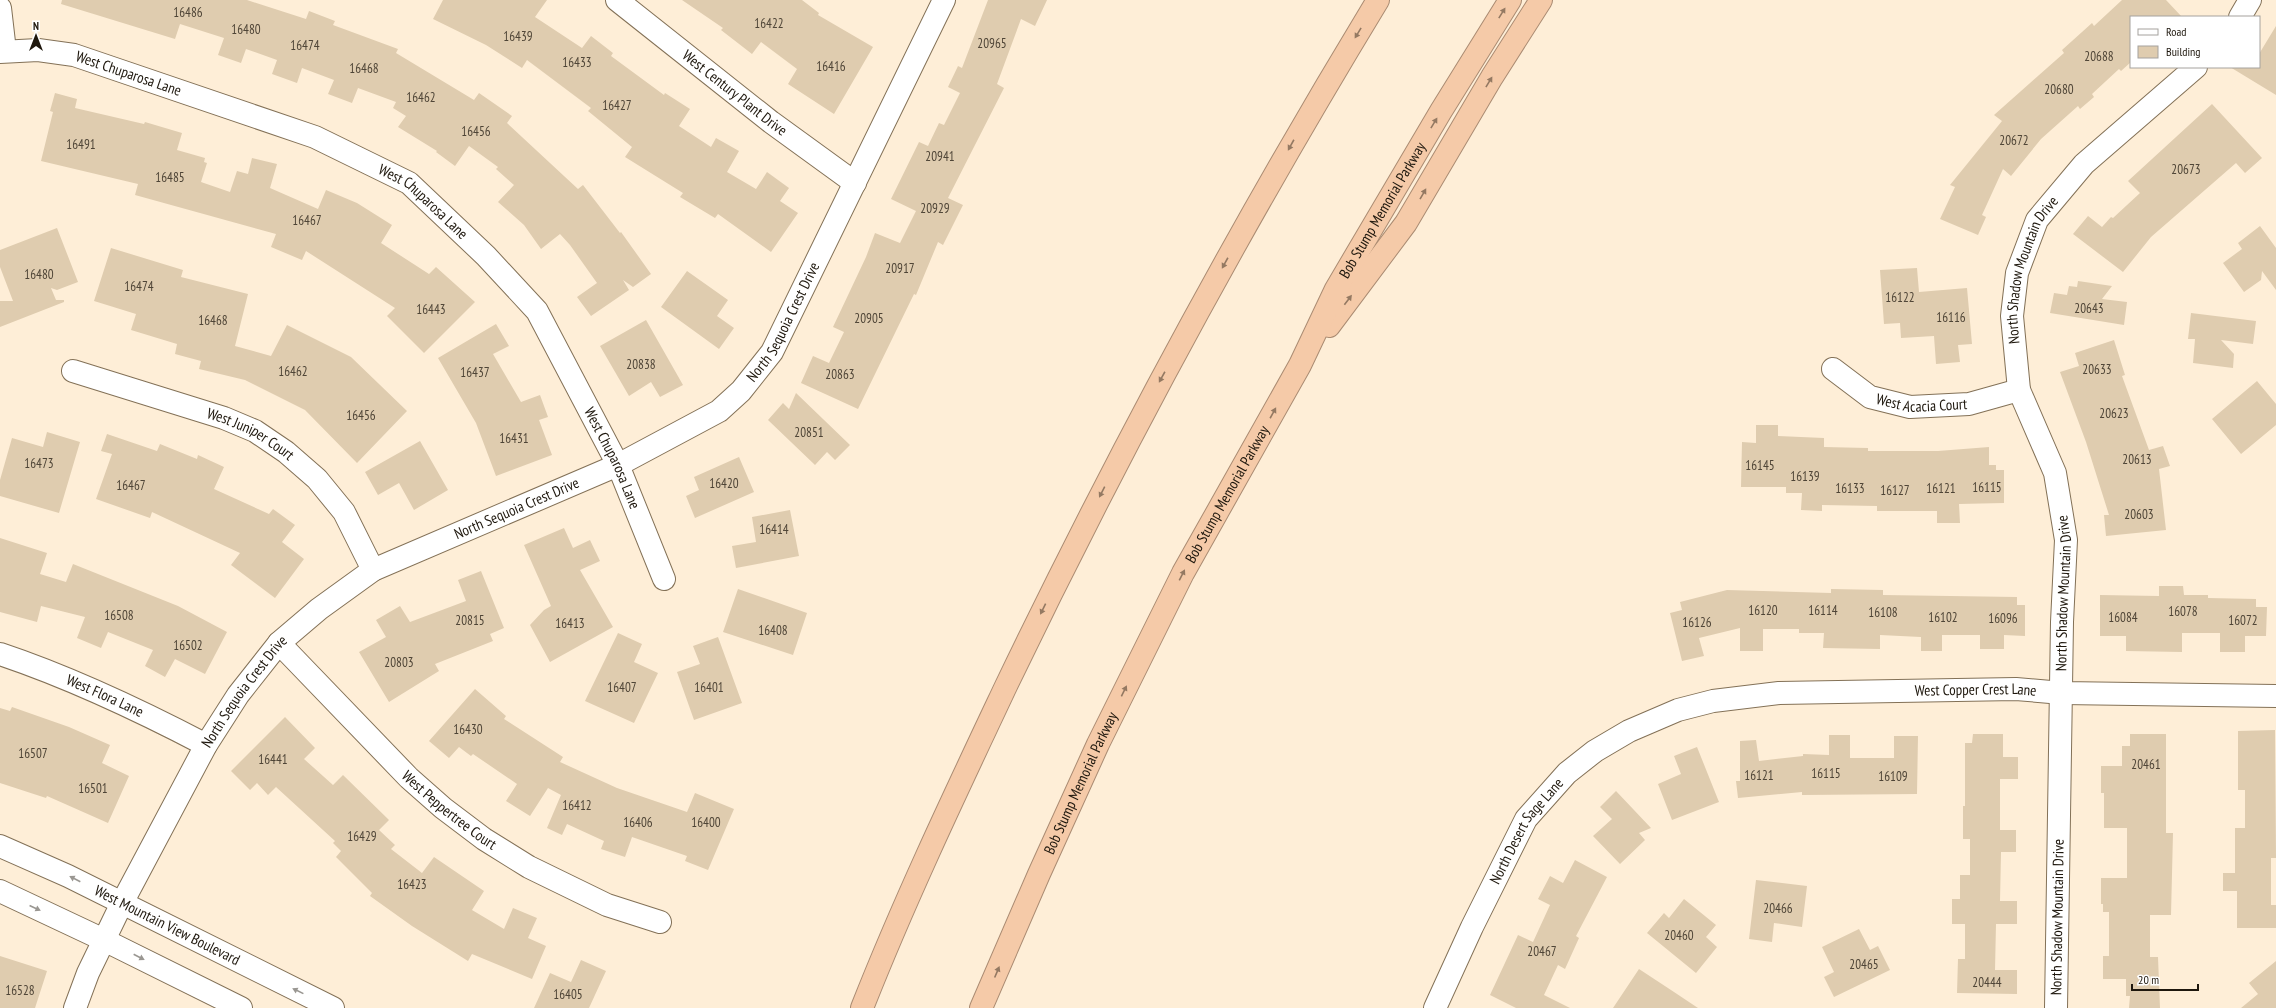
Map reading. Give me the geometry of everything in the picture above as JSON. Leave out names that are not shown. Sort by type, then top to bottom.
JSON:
[{"type":"highway","points":[[862,1008],[892,933],[972,757],[1050,594],[1130,437],[1310,111],[1378,0]]},
{"type":"highway","name":"Bob Stump Memorial Parkway","points":[[981,1008],[1039,874],[1105,730],[1183,573],[1300,365],[1336,288],[1441,111],[1510,0]]},
{"type":"highway","points":[[1300,365],[1406,223],[1492,77],[1541,0]]},
{"type":"street","name":"West Century Plant Drive","points":[[617,0],[770,122],[855,183]]},
{"type":"street","name":"North Sequoia Crest Drive","points":[[75,1008],[104,940],[122,903],[206,745],[238,696],[279,642],[319,609],[373,570],[618,465],[719,411],[741,391],[772,352],[944,0]]},
{"type":"street","points":[[2241,16],[2250,0]]},
{"type":"street","points":[[0,8],[2,51]]},
{"type":"street","name":"West Chuparosa Lane","points":[[2,51],[38,50],[74,56],[315,137],[409,183],[486,256],[537,311],[618,465],[664,579]]},
{"type":"street","name":"North Shadow Mountain Drive","points":[[2056,1008],[2062,622],[2066,540],[2055,473],[2018,390],[2012,316],[2017,273],[2037,220],[2084,164],[2195,68]]},
{"type":"street","name":"West Acacia Court","points":[[1833,369],[1870,397],[1910,407],[1969,404],[2018,390]]},
{"type":"street","name":"West Juniper Court","points":[[73,371],[224,418],[255,431],[286,452],[317,478],[344,512],[373,570]]},
{"type":"street","name":"West Peppertree Court","points":[[279,642],[409,778],[442,808],[484,839],[529,867],[606,905],[660,922]]},
{"type":"street","name":"West Flora Lane","points":[[0,654],[76,683],[136,709],[206,745]]},
{"type":"street","name":"West Copper Crest Lane","points":[[1678,710],[1713,701],[1779,693],[2016,689],[2062,693],[2276,696]]},
{"type":"street","name":"North Desert Sage Lane","points":[[1435,1008],[1472,927],[1526,819],[1567,773],[1595,751],[1629,731],[1678,710]]},
{"type":"street","name":"West Mountain View Boulevard","points":[[0,846],[68,876],[332,1008]]},
{"type":"street","points":[[0,892],[104,940],[241,1008]]},
{"type":"building","points":[[62,0],[247,0],[306,19],[309,11],[335,21],[333,25],[398,49],[396,53],[474,100],[479,93],[512,116],[507,123],[578,189],[583,185],[620,233],[621,232],[651,274],[633,287],[623,280],[629,290],[591,316],[577,297],[597,283],[570,245],[560,234],[541,249],[524,225],[498,202],[514,185],[496,169],[498,167],[469,146],[455,166],[436,152],[437,151],[398,127],[406,116],[393,108],[396,102],[358,88],[352,103],[328,94],[334,80],[302,68],[297,83],[272,74],[277,60],[246,49],[241,63],[218,55],[224,38],[180,24],[175,39],[61,4]]},
{"type":"building","points":[[443,0],[547,0],[535,17],[582,48],[591,36],[613,53],[611,56],[664,95],[665,93],[690,109],[679,126],[711,147],[716,138],[739,151],[727,172],[756,189],[767,172],[789,188],[780,201],[798,213],[771,252],[718,214],[715,218],[680,197],[683,193],[625,157],[632,147],[588,111],[591,108],[527,60],[522,68],[486,45],[433,19]]},
{"type":"building","points":[[682,0],[802,0],[819,13],[818,15],[873,47],[834,114],[788,84],[797,69],[761,42],[752,54],[721,30],[723,28]]},
{"type":"building","points":[[988,0],[1047,0],[1035,26],[1021,19],[997,84],[1004,88],[948,198],[963,205],[943,245],[938,242],[916,295],[914,294],[858,409],[801,383],[813,356],[829,363],[844,332],[833,327],[866,257],[875,233],[900,243],[916,211],[891,199],[919,142],[928,146],[939,123],[944,125],[960,93],[948,87],[958,66],[962,68]]},
{"type":"building","points":[[2122,0],[2166,0],[2181,16],[2130,16],[2130,63],[2121,71],[2119,69],[2092,94],[2094,97],[2080,109],[2078,106],[2041,139],[2011,176],[2003,169],[1982,215],[1986,217],[1978,235],[1940,219],[1955,187],[1950,185],[2002,121],[1994,115],[2064,53],[2062,50],[2092,23],[2094,26]]},
{"type":"building","points":[[2276,26],[2276,95],[2232,68],[2260,68],[2260,52]]},
{"type":"building","points":[[55,93],[77,99],[75,108],[144,124],[145,122],[182,133],[177,150],[205,158],[204,162],[207,163],[201,182],[230,192],[237,171],[248,174],[252,158],[277,164],[270,188],[318,209],[326,190],[357,203],[392,225],[381,243],[429,274],[436,267],[475,302],[424,353],[387,316],[395,308],[306,251],[302,260],[271,247],[276,234],[135,195],[138,184],[41,161],[53,112],[50,111]]},
{"type":"building","points":[[2212,104],[2262,158],[2245,173],[2236,163],[2151,237],[2123,272],[2073,234],[2088,216],[2102,227],[2111,217],[2113,218],[2140,193],[2128,181]]},
{"type":"building","points":[[2260,226],[2276,248],[2276,290],[2262,271],[2261,280],[2244,292],[2223,263],[2242,249],[2238,243]]},
{"type":"building","points":[[57,228],[78,282],[57,290],[51,288],[56,300],[64,300],[64,302],[0,327],[0,301],[13,301],[0,267],[0,250]]},
{"type":"building","points":[[111,248],[183,270],[181,277],[248,294],[235,346],[271,356],[287,325],[351,357],[407,411],[357,463],[305,410],[245,380],[199,369],[201,361],[175,354],[177,344],[131,330],[136,314],[94,301]]},
{"type":"building","points":[[1917,268],[1919,292],[1967,288],[1972,344],[1958,345],[1960,362],[1936,364],[1934,336],[1901,338],[1900,323],[1884,324],[1880,270]]},
{"type":"building","points":[[687,271],[728,300],[717,316],[734,328],[719,349],[661,307]]},
{"type":"building","points":[[2078,281],[2112,286],[2102,299],[2127,302],[2124,325],[2050,313],[2054,293],[2067,295],[2069,286],[2077,287]]},
{"type":"building","points":[[2191,313],[2256,321],[2253,344],[2221,340],[2234,354],[2233,368],[2193,363],[2195,339],[2188,339]]},
{"type":"building","points":[[646,320],[683,385],[660,397],[651,382],[629,396],[600,346]]},
{"type":"building","points":[[496,324],[509,346],[493,354],[521,402],[540,395],[548,417],[539,420],[552,455],[496,476],[476,423],[438,358]]},
{"type":"building","points":[[2114,340],[2125,375],[2122,376],[2149,450],[2163,446],[2170,466],[2159,469],[2166,530],[2106,536],[2104,515],[2109,515],[2086,442],[2060,372],[2079,366],[2075,353]]},
{"type":"building","points":[[2257,381],[2276,404],[2276,425],[2241,454],[2212,419]]},
{"type":"building","points":[[796,393],[850,445],[835,460],[827,452],[815,465],[768,420],[783,403],[789,409]]},
{"type":"building","points":[[1756,425],[1778,425],[1778,436],[1824,438],[1824,447],[1868,448],[1868,451],[1938,451],[1989,447],[1989,465],[1996,465],[1996,470],[2004,470],[2004,503],[1959,504],[1960,523],[1937,523],[1937,511],[1877,511],[1877,506],[1822,505],[1822,511],[1801,510],[1802,493],[1786,493],[1786,487],[1741,487],[1742,442],[1756,443]]},
{"type":"building","points":[[47,432],[80,442],[59,513],[0,496],[0,480],[12,438],[43,447]]},
{"type":"building","points":[[107,434],[157,451],[160,444],[197,459],[198,455],[224,467],[214,489],[269,514],[273,509],[295,525],[282,542],[304,559],[275,598],[231,565],[240,553],[152,512],[150,518],[96,499],[112,454],[101,451]]},
{"type":"building","points":[[420,441],[448,490],[414,510],[399,483],[378,495],[365,472]]},
{"type":"building","points":[[739,457],[754,492],[695,518],[686,496],[699,490],[694,477]]},
{"type":"building","points":[[790,510],[799,556],[736,568],[732,546],[756,542],[752,517]]},
{"type":"building","points":[[564,528],[573,548],[590,540],[600,561],[580,570],[613,627],[550,662],[530,625],[544,610],[551,606],[524,545]]},
{"type":"building","points":[[0,538],[47,553],[40,574],[66,582],[73,564],[178,606],[227,632],[205,674],[175,659],[165,677],[145,666],[153,650],[108,632],[101,648],[77,638],[85,617],[41,606],[37,622],[0,612]]},
{"type":"building","points":[[481,571],[504,628],[490,634],[493,641],[435,664],[439,671],[389,702],[359,652],[386,637],[376,620],[400,606],[410,622],[466,601],[458,580]]},
{"type":"building","points":[[2159,586],[2183,586],[2184,595],[2208,595],[2208,598],[2256,599],[2256,607],[2267,607],[2266,636],[2245,636],[2245,652],[2220,652],[2220,633],[2182,633],[2182,652],[2126,651],[2126,636],[2100,636],[2100,595],[2159,596]]},
{"type":"building","points":[[738,589],[807,613],[793,655],[723,632]]},
{"type":"building","points":[[1831,589],[1883,590],[1883,595],[2017,597],[2017,605],[2025,605],[2025,636],[2004,635],[2004,649],[1980,649],[1980,635],[1942,635],[1942,651],[1921,651],[1921,637],[1880,635],[1880,649],[1823,648],[1824,633],[1799,633],[1799,629],[1763,629],[1763,651],[1740,651],[1740,628],[1699,638],[1704,656],[1682,661],[1670,613],[1682,610],[1680,602],[1727,590],[1831,593]]},
{"type":"building","points":[[618,633],[642,644],[634,662],[658,673],[634,723],[585,701]]},
{"type":"building","points":[[718,637],[742,703],[694,720],[677,672],[700,664],[693,646]]},
{"type":"building","points":[[475,689],[506,716],[504,719],[563,757],[560,762],[617,788],[687,812],[695,793],[734,809],[708,870],[685,861],[687,856],[632,837],[625,857],[601,849],[604,841],[567,824],[562,835],[547,828],[561,795],[548,788],[530,816],[506,801],[517,784],[473,754],[471,756],[459,747],[449,758],[429,741]]},
{"type":"building","points":[[12,707],[69,727],[110,745],[102,763],[129,776],[108,823],[47,796],[46,798],[0,783],[0,708],[10,711]]},
{"type":"building","points":[[285,717],[315,748],[304,759],[333,785],[343,775],[389,820],[379,830],[395,845],[391,849],[422,873],[434,857],[484,891],[472,910],[504,929],[513,908],[537,918],[528,938],[546,946],[532,979],[472,954],[468,961],[412,926],[370,896],[372,893],[336,857],[341,851],[333,843],[335,841],[276,787],[268,795],[257,783],[250,790],[231,771]]},
{"type":"building","points":[[2275,730],[2276,858],[2271,858],[2271,905],[2276,905],[2276,928],[2237,928],[2237,891],[2223,891],[2223,873],[2235,873],[2235,828],[2245,828],[2245,790],[2238,790],[2238,731]]},
{"type":"building","points":[[1973,734],[2003,734],[2003,757],[2018,757],[2018,779],[2000,779],[2000,830],[2016,830],[2016,852],[2001,852],[2000,901],[2017,901],[2017,924],[1996,924],[1995,970],[2017,970],[2017,994],[1957,993],[1958,959],[1965,959],[1965,924],[1952,924],[1952,899],[1960,899],[1960,875],[1970,875],[1970,839],[1963,839],[1963,806],[1965,806],[1965,743],[1972,743]]},
{"type":"building","points":[[2130,734],[2166,734],[2166,833],[2173,833],[2171,915],[2150,915],[2150,957],[2158,957],[2160,1008],[2129,1008],[2130,996],[2126,996],[2126,979],[2103,979],[2103,956],[2109,956],[2109,912],[2103,912],[2103,904],[2101,904],[2101,878],[2127,878],[2127,828],[2104,828],[2104,793],[2101,793],[2101,766],[2122,766],[2122,746],[2130,746]]},
{"type":"building","points":[[1829,735],[1850,735],[1850,758],[1894,758],[1894,736],[1918,736],[1917,794],[1802,795],[1802,792],[1738,798],[1736,781],[1740,781],[1740,741],[1756,740],[1759,761],[1803,756],[1803,754],[1829,755]]},
{"type":"building","points":[[1697,747],[1719,802],[1672,820],[1658,784],[1681,774],[1674,756]]},
{"type":"building","points":[[1616,791],[1651,828],[1639,833],[1645,840],[1620,864],[1593,836],[1612,819],[1600,807]]},
{"type":"building","points":[[1575,860],[1607,877],[1576,936],[1579,938],[1565,969],[1558,965],[1544,995],[1570,1008],[1516,1008],[1490,995],[1518,935],[1533,942],[1550,905],[1538,899],[1550,876],[1563,883]]},
{"type":"building","points":[[1756,880],[1807,886],[1802,927],[1774,923],[1772,942],[1749,939]]},
{"type":"building","points":[[1684,899],[1716,925],[1706,937],[1717,947],[1696,973],[1647,933],[1664,913],[1669,918]]},
{"type":"building","points":[[1859,929],[1870,950],[1878,946],[1890,970],[1834,997],[1824,977],[1834,972],[1822,947]]},
{"type":"building","points":[[0,956],[47,971],[35,1008],[0,1008]]},
{"type":"building","points":[[581,960],[606,971],[589,1008],[534,1008],[550,973],[571,982]]},
{"type":"building","points":[[2276,961],[2276,1008],[2241,1008],[2258,994],[2249,983]]},
{"type":"building","points":[[1639,969],[1674,992],[1698,1008],[1613,1008]]}]
